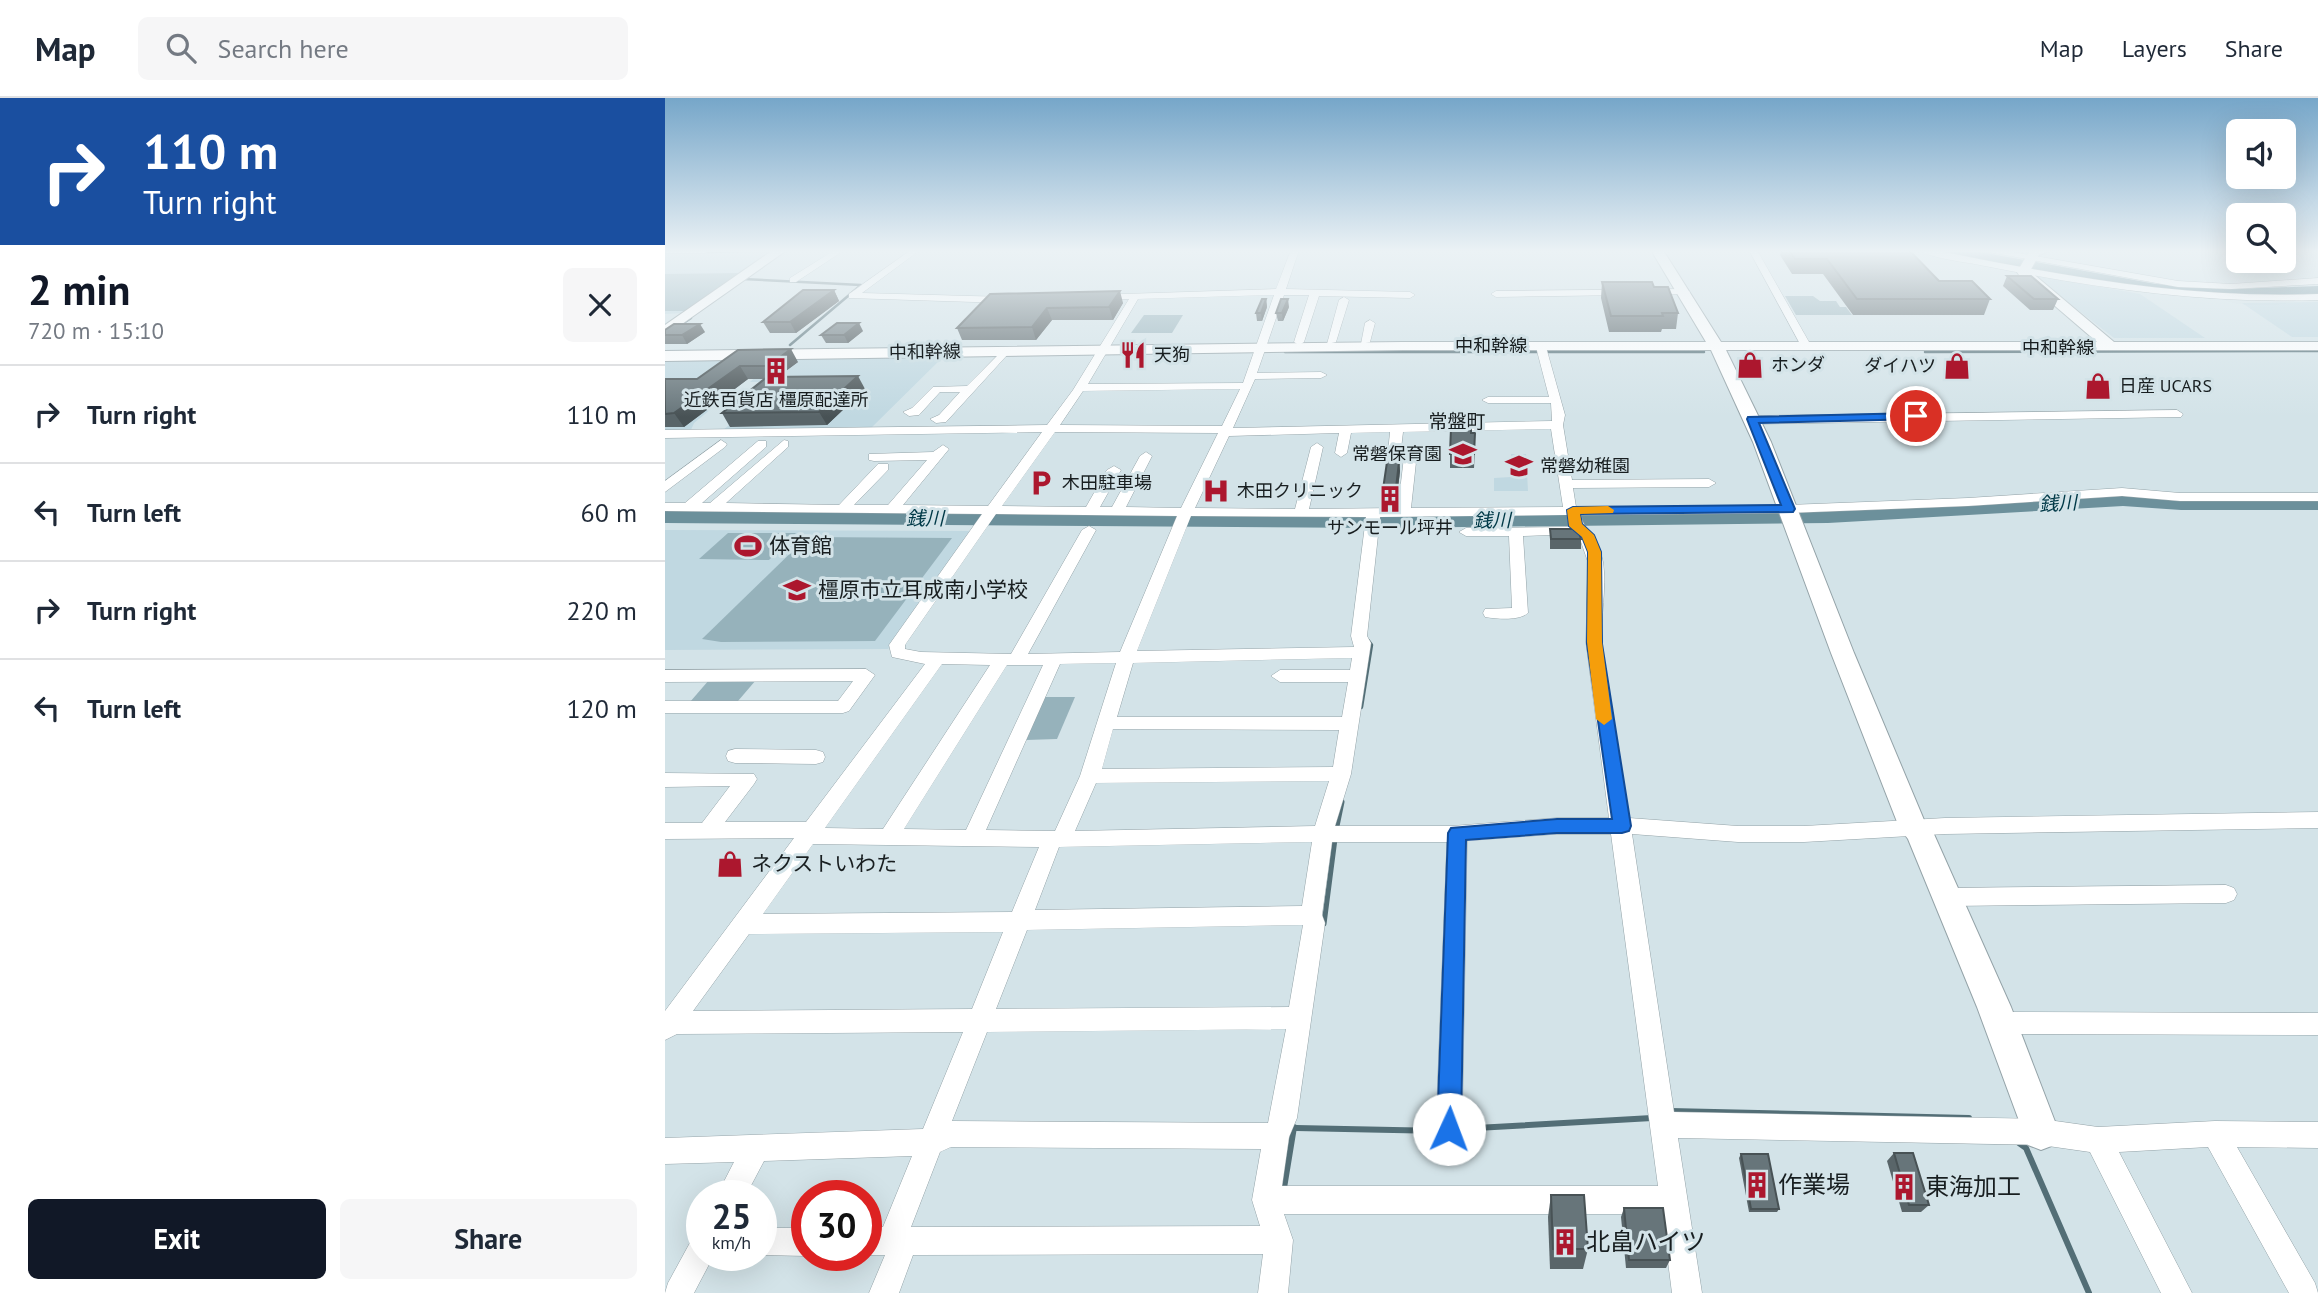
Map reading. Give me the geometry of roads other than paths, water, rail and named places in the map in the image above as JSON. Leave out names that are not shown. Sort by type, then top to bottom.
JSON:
[{"type":"main road","points":[[665,332],[702,306]]},
{"type":"main road","points":[[1693,306],[1752,419],[1791,514],[1828,618],[1913,827],[1919,832],[1948,897],[2041,1132]]},
{"type":"main road","points":[[2069,306],[2110,345]]},
{"type":"main road","name":"中和幹線","points":[[1260,348],[1299,342],[1714,345],[2318,344]]},
{"type":"main road","name":"中和幹線","points":[[665,350],[1541,350],[1804,342],[2110,345]]},
{"type":"main road","name":"中和幹線","points":[[665,356],[1002,354],[1102,350]]},
{"type":"street","points":[[1129,306],[1079,388],[975,531],[897,645],[897,651],[937,659],[1009,660],[1361,652]]},
{"type":"street","points":[[884,1293],[887,1241],[931,1142],[1020,921],[1056,839],[1090,776],[1127,656],[1183,518],[1249,381],[1277,306]]},
{"type":"street","points":[[1299,342],[1311,306]]},
{"type":"street","points":[[1331,342],[1342,306]]},
{"type":"street","points":[[1784,306],[1804,342]]},
{"type":"street","points":[[1365,342],[1370,323]]},
{"type":"street","points":[[1541,350],[1559,415],[1557,425],[1566,484],[1575,517],[1594,552],[1594,644],[1687,1293]]},
{"type":"street","points":[[936,419],[941,419],[1002,354]]},
{"type":"street","points":[[1079,388],[1321,376]]},
{"type":"street","points":[[909,412],[915,412],[937,389],[969,389]]},
{"type":"street","points":[[1488,400],[1556,400]]},
{"type":"street","points":[[1752,419],[2177,414]]},
{"type":"street","points":[[665,434],[800,431],[860,433],[971,428],[1225,431],[1557,425]]},
{"type":"street","points":[[1397,428],[1394,453],[1411,453],[1404,512]]},
{"type":"street","points":[[1341,453],[1346,430]]},
{"type":"street","points":[[665,488],[721,444]]},
{"type":"street","points":[[689,507],[762,444]]},
{"type":"street","points":[[714,507],[784,444]]},
{"type":"street","points":[[1301,513],[1317,447]]},
{"type":"street","points":[[843,508],[878,462],[941,452],[893,509]]},
{"type":"street","points":[[1117,511],[1146,456]]},
{"type":"street","points":[[1091,510],[1114,470]]},
{"type":"street","points":[[1566,484],[1709,483]]},
{"type":"street","points":[[665,507],[893,509],[989,515],[1091,510],[1183,518],[1301,513],[1373,518],[1404,512],[1575,517],[1975,508],[2122,492],[2180,497],[2318,497]]},
{"type":"street","points":[[1466,533],[1517,532],[1575,517]]},
{"type":"street","points":[[1273,1293],[1279,1240],[1266,1200],[1276,1136],[1284,1118],[1300,1018],[1314,923],[1311,915],[1323,834],[1341,774],[1363,643],[1359,636],[1373,518]]},
{"type":"street","points":[[889,836],[1009,660],[1089,530]]},
{"type":"street","points":[[1491,613],[1520,613],[1517,532]]},
{"type":"street","points":[[972,839],[1054,658]]},
{"type":"street","points":[[668,1027],[937,659]]},
{"type":"street","points":[[665,676],[866,676],[843,707],[665,707]]},
{"type":"street","points":[[1280,676],[1357,676]]},
{"type":"street","points":[[1108,723],[1349,723]]},
{"type":"street","points":[[735,756],[816,757]]},
{"type":"street","points":[[1090,776],[1341,774]]},
{"type":"street","points":[[665,780],[747,779],[707,831]]},
{"type":"street","points":[[665,831],[1056,839],[1457,833],[1557,826],[1655,826],[1738,834],[1804,834],[1913,827],[2318,820]]},
{"type":"street","points":[[1449,1129],[1457,833]]},
{"type":"street","points":[[1948,897],[2226,894]]},
{"type":"street","points":[[742,924],[1311,915]]},
{"type":"street","points":[[668,1027],[980,1019],[1300,1018]]},
{"type":"street","points":[[2000,1023],[2318,1024]]},
{"type":"street","points":[[1662,1125],[2041,1132],[2098,1140],[2215,1135],[2318,1136]]},
{"type":"street","points":[[665,1151],[931,1142],[951,1134],[1276,1136]]},
{"type":"street","points":[[2215,1135],[2305,1293]]},
{"type":"street","points":[[2098,1140],[2177,1293]]},
{"type":"street","points":[[739,1180],[756,1149]]},
{"type":"street","points":[[1266,1200],[1675,1200]]},
{"type":"street","points":[[887,1241],[1279,1240]]},
{"type":"street","points":[[678,1293],[690,1271]]},
{"type":"waterway","points":[[790,345],[836,306]]},
{"type":"waterway","points":[[685,322],[691,318]]},
{"type":"waterway","points":[[1925,352],[2318,351]]},
{"type":"waterway","points":[[1285,352],[1704,352]]},
{"type":"waterway","name":"銭川","points":[[665,516],[1380,521],[1828,516],[2123,499],[2181,503],[2318,503]]},
{"type":"waterway","points":[[1361,707],[1371,645],[1368,641]]},
{"type":"waterway","points":[[1336,831],[1342,802]]},
{"type":"waterway","points":[[1324,924],[1335,839]]},
{"type":"waterway","points":[[1670,1111],[1969,1118]]},
{"type":"waterway","points":[[1458,1129],[1652,1118]]},
{"type":"waterway","points":[[1284,1188],[1294,1127]]},
{"type":"waterway","points":[[1296,1128],[1442,1131]]},
{"type":"waterway","points":[[2019,1143],[2026,1148],[2089,1293]]},
{"type":"place","name":"天狗","points":[[1133,355]]},
{"type":"place","name":"ホンダ","points":[[1750,365]]},
{"type":"place","name":"ダイハツ","points":[[1957,366]]},
{"type":"place","name":"近鉄百貨店 橿原配達所","points":[[776,371]]},
{"type":"place","name":"日産 UCARS","points":[[2098,386]]},
{"type":"place","name":"常磐保育園","points":[[1463,454]]},
{"type":"place","name":"常磐幼稚園","points":[[1519,466]]},
{"type":"place","name":"木田駐車場","points":[[1041,483]]},
{"type":"place","name":"木田クリニック","points":[[1216,491]]},
{"type":"place","name":"サンモール坪井","points":[[1390,499]]},
{"type":"place","name":"体育館","points":[[748,546]]},
{"type":"place","name":"橿原市立耳成南小学校","points":[[797,590]]},
{"type":"place","name":"ネクストいわた","points":[[730,864]]},
{"type":"place","name":"作業場","points":[[1757,1185]]},
{"type":"place","name":"東海加工","points":[[1904,1187]]},
{"type":"place","name":"北畠ハイツ","points":[[1565,1242]]},
{"type":"district","name":"常盤町","points":[[1457,421]]}]
